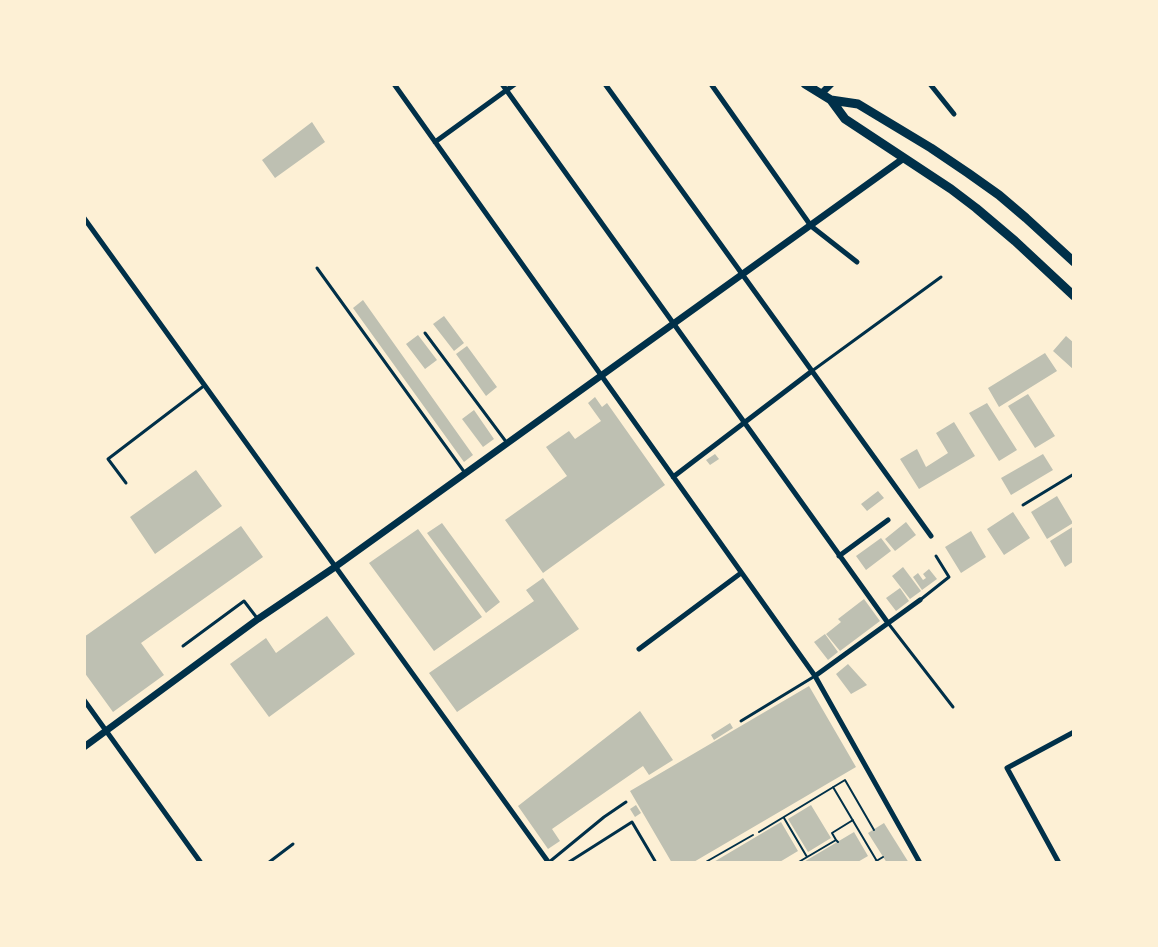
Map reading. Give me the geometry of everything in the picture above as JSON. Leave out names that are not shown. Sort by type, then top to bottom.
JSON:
[{"type":"main road","points":[[806,84],[831,100],[858,104],[931,148],[999,195],[1074,262]]},
{"type":"main road","points":[[831,100],[845,119],[976,208],[1074,296]]},
{"type":"street","points":[[394,84],[814,676],[920,863]]},
{"type":"street","points":[[502,84],[888,623]]},
{"type":"street","points":[[435,142],[514,84]]},
{"type":"street","points":[[605,84],[931,536]]},
{"type":"street","points":[[711,84],[811,226],[857,262]]},
{"type":"street","points":[[821,94],[831,84]]},
{"type":"street","points":[[930,84],[954,114]]},
{"type":"street","points":[[84,747],[258,619],[335,567],[904,158]]},
{"type":"street","points":[[84,218],[549,863]]},
{"type":"street","points":[[673,477],[812,371]]},
{"type":"street","points":[[839,556],[888,520]]},
{"type":"street","points":[[639,649],[741,573]]},
{"type":"street","points":[[814,676],[920,600]]},
{"type":"street","points":[[84,700],[201,863]]},
{"type":"street","points":[[1059,863],[1008,768],[1074,732]]},
{"type":"lane","points":[[317,268],[465,473]]},
{"type":"lane","points":[[812,371],[941,277]]},
{"type":"lane","points":[[425,333],[507,443]]},
{"type":"lane","points":[[126,483],[108,459],[205,385]]},
{"type":"lane","points":[[1023,504],[1074,474]]},
{"type":"lane","points":[[920,600],[949,577],[936,556]]},
{"type":"lane","points":[[183,646],[244,601],[258,619]]},
{"type":"lane","points":[[888,623],[953,707]]},
{"type":"lane","points":[[741,721],[814,676]]},
{"type":"lane","points":[[549,863],[604,817],[627,802]]},
{"type":"lane","points":[[570,863],[632,822],[655,861]]},
{"type":"lane","points":[[267,863],[293,844]]},
{"type":"path","points":[[759,832],[845,780],[874,830]]},
{"type":"path","points":[[833,787],[878,862]]},
{"type":"path","points":[[784,817],[807,856]]},
{"type":"path","points":[[796,863],[837,841],[832,833],[853,820]]},
{"type":"path","points":[[704,863],[753,835]]},
{"type":"path","points":[[872,852],[878,849]]},
{"type":"path","points":[[873,863],[883,857]]},
{"type":"building","points":[[312,122],[325,142],[275,178],[262,160]]},
{"type":"building","points":[[363,300],[473,455],[464,462],[353,308]]},
{"type":"building","points":[[444,316],[464,343],[454,351],[433,324]]},
{"type":"building","points":[[418,335],[437,360],[425,369],[406,344]]},
{"type":"building","points":[[1066,336],[1074,343],[1074,370],[1053,351]]},
{"type":"building","points":[[467,346],[497,387],[486,396],[456,354]]},
{"type":"building","points":[[1045,353],[1057,371],[999,407],[988,388]]},
{"type":"building","points":[[1028,394],[1055,436],[1035,448],[1008,406]]},
{"type":"building","points":[[595,397],[602,407],[607,403],[665,485],[543,573],[505,520],[567,476],[546,447],[569,431],[575,439],[601,421],[588,403]]},
{"type":"building","points":[[987,403],[1017,450],[999,461],[969,413]]},
{"type":"building","points":[[474,410],[494,439],[483,447],[462,419]]},
{"type":"building","points":[[954,422],[975,456],[919,489],[900,459],[917,449],[926,467],[948,453],[936,433]]},
{"type":"building","points":[[715,454],[719,459],[710,465],[706,460]]},
{"type":"building","points":[[1043,454],[1053,470],[1011,495],[1001,478]]},
{"type":"building","points":[[196,470],[222,506],[155,554],[130,517]]},
{"type":"building","points":[[878,491],[884,498],[867,511],[861,504]]},
{"type":"building","points":[[1057,496],[1073,523],[1047,539],[1031,512]]},
{"type":"building","points":[[1013,512],[1030,538],[1004,555],[987,529]]},
{"type":"building","points":[[906,522],[916,535],[895,551],[885,539]]},
{"type":"building","points":[[442,523],[500,602],[486,613],[427,533]]},
{"type":"building","points":[[241,526],[263,557],[141,643],[164,675],[113,712],[84,672],[84,637]]},
{"type":"building","points":[[1074,526],[1074,561],[1065,567],[1050,541]]},
{"type":"building","points":[[418,529],[482,617],[434,651],[369,563]]},
{"type":"building","points":[[971,531],[986,557],[961,573],[945,547]]},
{"type":"building","points":[[881,538],[891,551],[866,570],[856,556]]},
{"type":"building","points":[[903,567],[921,591],[910,599],[892,576]]},
{"type":"building","points":[[929,569],[937,579],[922,590],[913,577],[918,573],[923,580],[926,578],[923,574]]},
{"type":"building","points":[[543,578],[579,629],[457,712],[429,673],[534,601],[526,590]]},
{"type":"building","points":[[900,588],[909,601],[896,611],[886,598]]},
{"type":"building","points":[[864,599],[880,621],[840,651],[826,634],[841,622],[838,619]]},
{"type":"building","points":[[327,616],[355,654],[269,717],[230,664],[266,638],[276,653]]},
{"type":"building","points":[[825,634],[838,652],[828,660],[814,642]]},
{"type":"building","points":[[848,664],[867,685],[851,694],[836,674]]},
{"type":"building","points":[[809,686],[856,767],[692,863],[672,863],[630,791]]},
{"type":"building","points":[[640,711],[673,760],[649,775],[643,766],[552,829],[560,841],[548,849],[518,806]]},
{"type":"building","points":[[730,723],[733,728],[714,740],[711,735]]},
{"type":"building","points":[[636,805],[641,813],[635,817],[630,809]]},
{"type":"building","points":[[811,805],[831,838],[808,852],[788,819]]},
{"type":"building","points":[[781,822],[798,851],[778,863],[712,863]]},
{"type":"building","points":[[884,823],[909,863],[887,863],[868,833]]},
{"type":"building","points":[[854,832],[868,856],[856,863],[802,863]]}]
